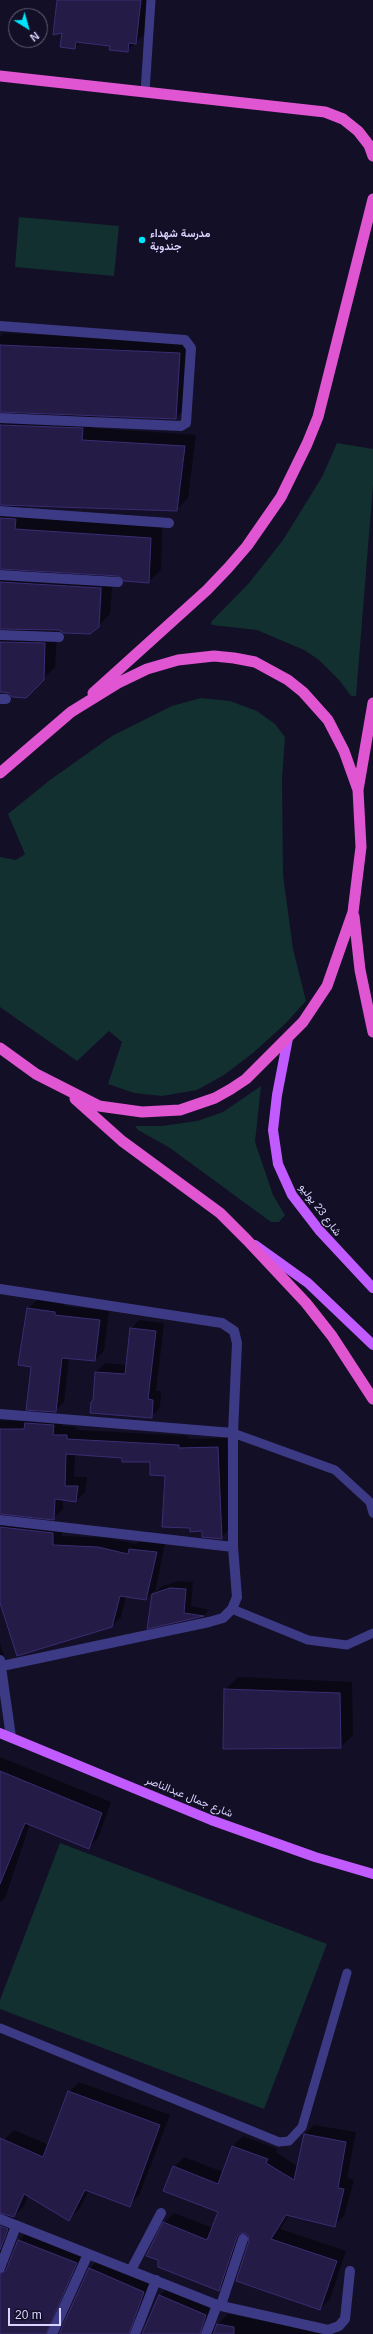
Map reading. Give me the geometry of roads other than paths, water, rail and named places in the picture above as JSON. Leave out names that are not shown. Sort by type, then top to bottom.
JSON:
[{"type":"highway","points":[[0,76],[325,112],[342,119],[358,131],[369,145],[373,156]]},
{"type":"highway","points":[[0,773],[72,712],[207,590],[247,546],[281,497],[304,451],[318,417],[373,199]]},
{"type":"highway","points":[[72,712],[118,683],[162,664],[194,657],[214,656],[254,662],[288,680],[316,705],[337,735],[358,790]]},
{"type":"highway","points":[[2,1051],[36,1074],[67,1092],[99,1106],[142,1112],[180,1110],[215,1098],[246,1079],[288,1038],[316,1005],[327,986],[353,912],[361,847],[358,790],[373,703]]},
{"type":"highway","points":[[353,912],[360,970],[373,1032]]},
{"type":"highway","points":[[67,1092],[122,1141],[220,1213],[247,1240],[323,1325],[373,1398]]},
{"type":"main road","name":"شارع 23 يوليو","points":[[288,1038],[277,1094],[273,1130],[278,1164],[292,1195],[318,1230],[373,1288]]},
{"type":"main road","points":[[247,1240],[308,1283],[373,1345]]},
{"type":"main road","name":"شارع جمال عبدالناصر","points":[[0,1733],[211,1820],[315,1857],[373,1874]]},
{"type":"street","points":[[0,326],[184,340],[191,348],[186,423],[180,426],[0,418]]},
{"type":"street","points":[[0,511],[169,523]]},
{"type":"street","points":[[0,575],[118,582]]},
{"type":"street","points":[[0,636],[59,637]]},
{"type":"street","points":[[0,1289],[222,1323],[234,1331],[237,1343],[233,1433],[233,1547],[237,1597],[232,1609],[223,1618],[209,1622],[1,1663],[10,1737]]},
{"type":"street","points":[[0,1414],[233,1433]]},
{"type":"street","points":[[0,1520],[233,1547]]},
{"type":"street","points":[[130,2270],[160,2213]]},
{"type":"street","points":[[0,2219],[219,2305],[328,2330],[339,2326],[345,2319],[350,2271]]},
{"type":"street","points":[[0,2268],[16,2226]]},
{"type":"street","points":[[206,2334],[219,2305],[243,2239]]},
{"type":"street","points":[[52,2334],[88,2254]]},
{"type":"street","points":[[135,2334],[156,2280]]},
{"type":"lane","points":[[145,92],[151,0]]},
{"type":"lane","points":[[233,1433],[336,1470],[370,1502],[373,1513]]},
{"type":"lane","points":[[232,1609],[308,1640],[347,1645],[373,1633]]},
{"type":"lane","points":[[0,2028],[279,2142],[289,2141],[302,2127],[347,1973]]},
{"type":"place","name":"مدرسة شهداء جندوبة","points":[[142,240]]}]
